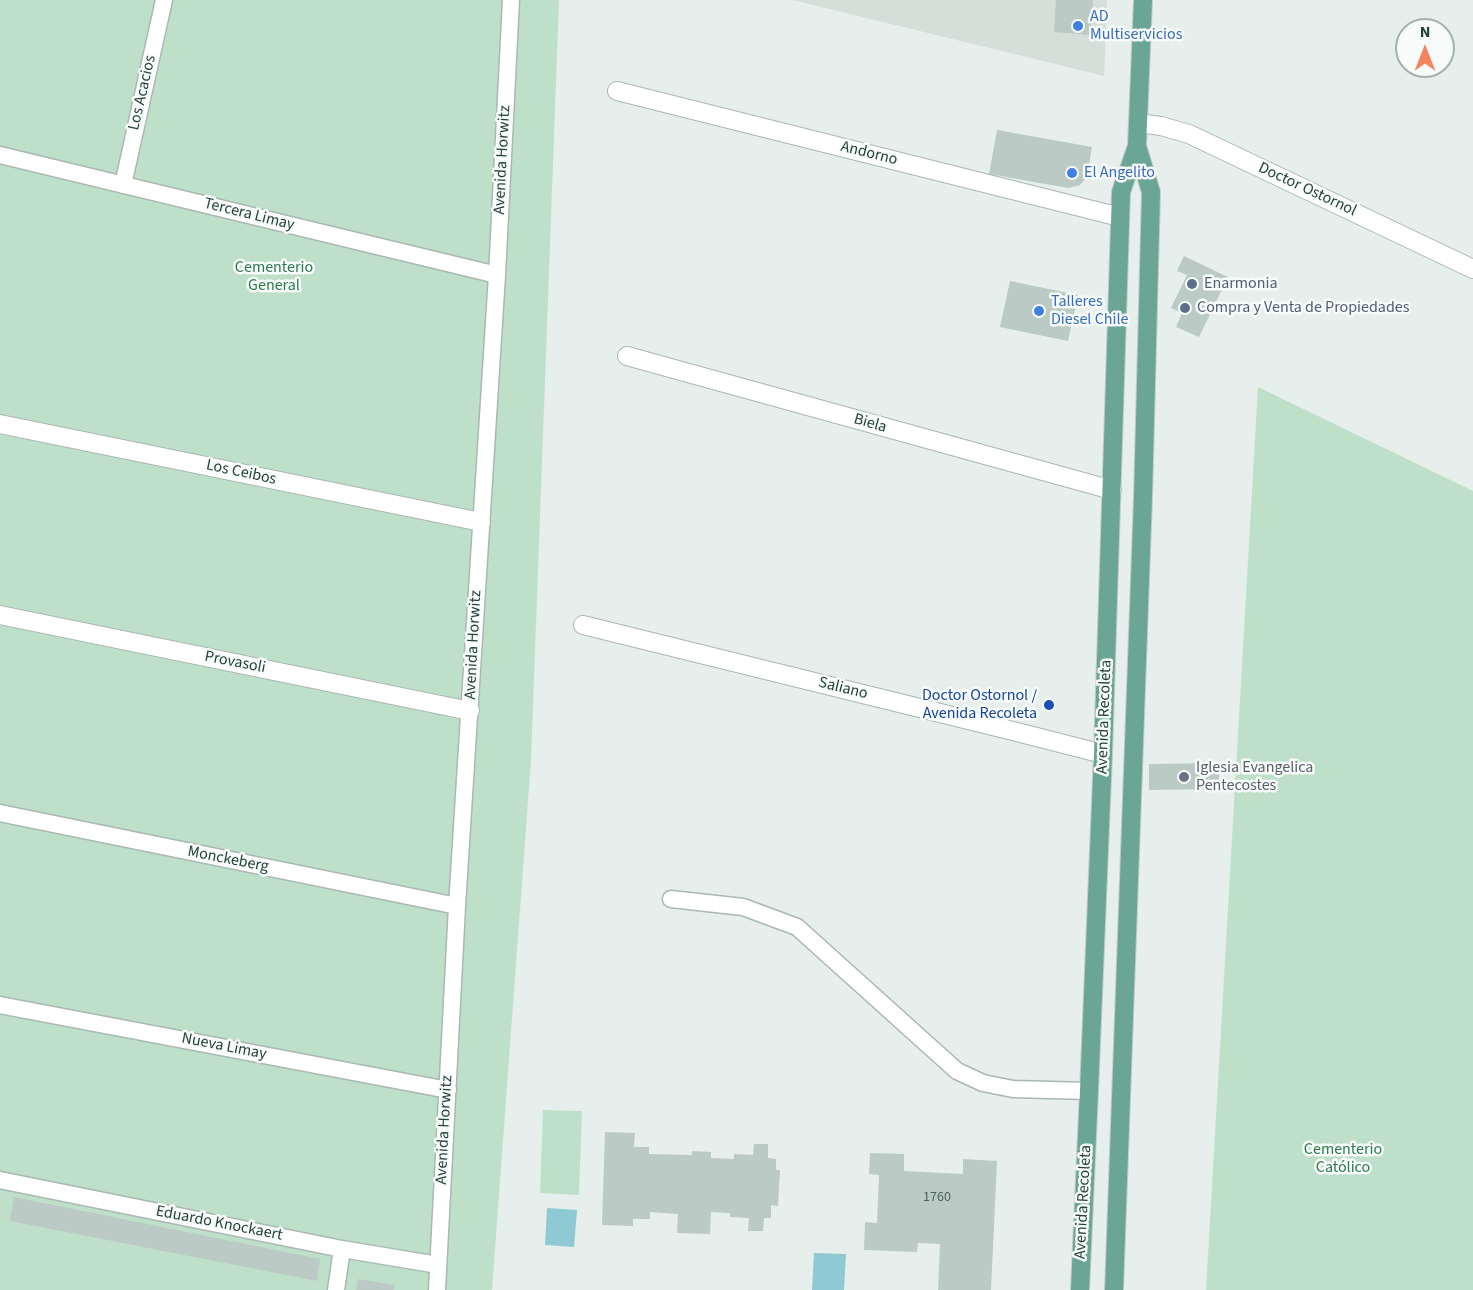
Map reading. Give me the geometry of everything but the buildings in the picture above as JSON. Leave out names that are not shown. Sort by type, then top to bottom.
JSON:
[{"type":"main road","name":"Avenida Recoleta","points":[[1080,1290],[1103,754],[1121,192],[1137,146],[1143,0]]},
{"type":"main road","name":"Avenida Recoleta","points":[[1114,1290],[1152,192],[1137,146]]},
{"type":"street","name":"Andorno","points":[[617,91],[1120,217]]},
{"type":"street","name":"Doctor Ostornol","points":[[1138,123],[1161,126],[1189,134],[1473,269]]},
{"type":"street","name":"Biela","points":[[627,356],[1112,490]]},
{"type":"street","name":"Los Ceibos","points":[[0,424],[481,522]]},
{"type":"street","name":"Provasoli","points":[[0,615],[470,711]]},
{"type":"street","name":"Saliano","points":[[583,625],[1103,754]]},
{"type":"lane","name":"Los Acacios","points":[[123,185],[164,0]]},
{"type":"lane","name":"Avenida Horwitz","points":[[437,1290],[456,906],[497,275],[512,0]]},
{"type":"lane","name":"Tercera Limay","points":[[0,155],[497,275]]},
{"type":"lane","name":"Monckeberg","points":[[0,813],[456,906]]},
{"type":"lane","points":[[671,899],[743,907],[797,927],[957,1071],[983,1083],[1013,1089],[1089,1091]]},
{"type":"lane","name":"Nueva Limay","points":[[0,1005],[448,1090]]},
{"type":"lane","name":"Eduardo Knockaert","points":[[0,1180],[342,1249],[438,1265]]},
{"type":"lane","points":[[336,1290],[342,1249]]},
{"type":"shaded area","points":[[793,0],[1107,0],[1104,76]]},
{"type":"green space","name":"Cementerio General","points":[[0,0],[559,0],[531,760],[492,1290],[0,1290]]},
{"type":"green space","name":"Cementerio Católico","points":[[1258,387],[1473,491],[1473,1290],[1206,1290]]},
{"type":"green space","points":[[543,1110],[582,1111],[579,1195],[540,1193]]},
{"type":"water","points":[[547,1208],[577,1210],[574,1247],[545,1245]]},
{"type":"water","points":[[814,1253],[846,1254],[844,1290],[812,1290]]},
{"type":"place","name":"AD Multiservicios","points":[[1078,26]]},
{"type":"place","name":"El Angelito","points":[[1072,173]]},
{"type":"place","name":"Enarmonia","points":[[1192,284]]},
{"type":"place","name":"Compra y Venta de Propiedades","points":[[1185,308]]},
{"type":"place","name":"Talleres Diesel Chile","points":[[1039,311]]},
{"type":"place","name":"Doctor Ostornol / Avenida Recoleta","points":[[1049,705]]},
{"type":"place","name":"Iglesia Evangelica Pentecostes","points":[[1184,777]]}]
